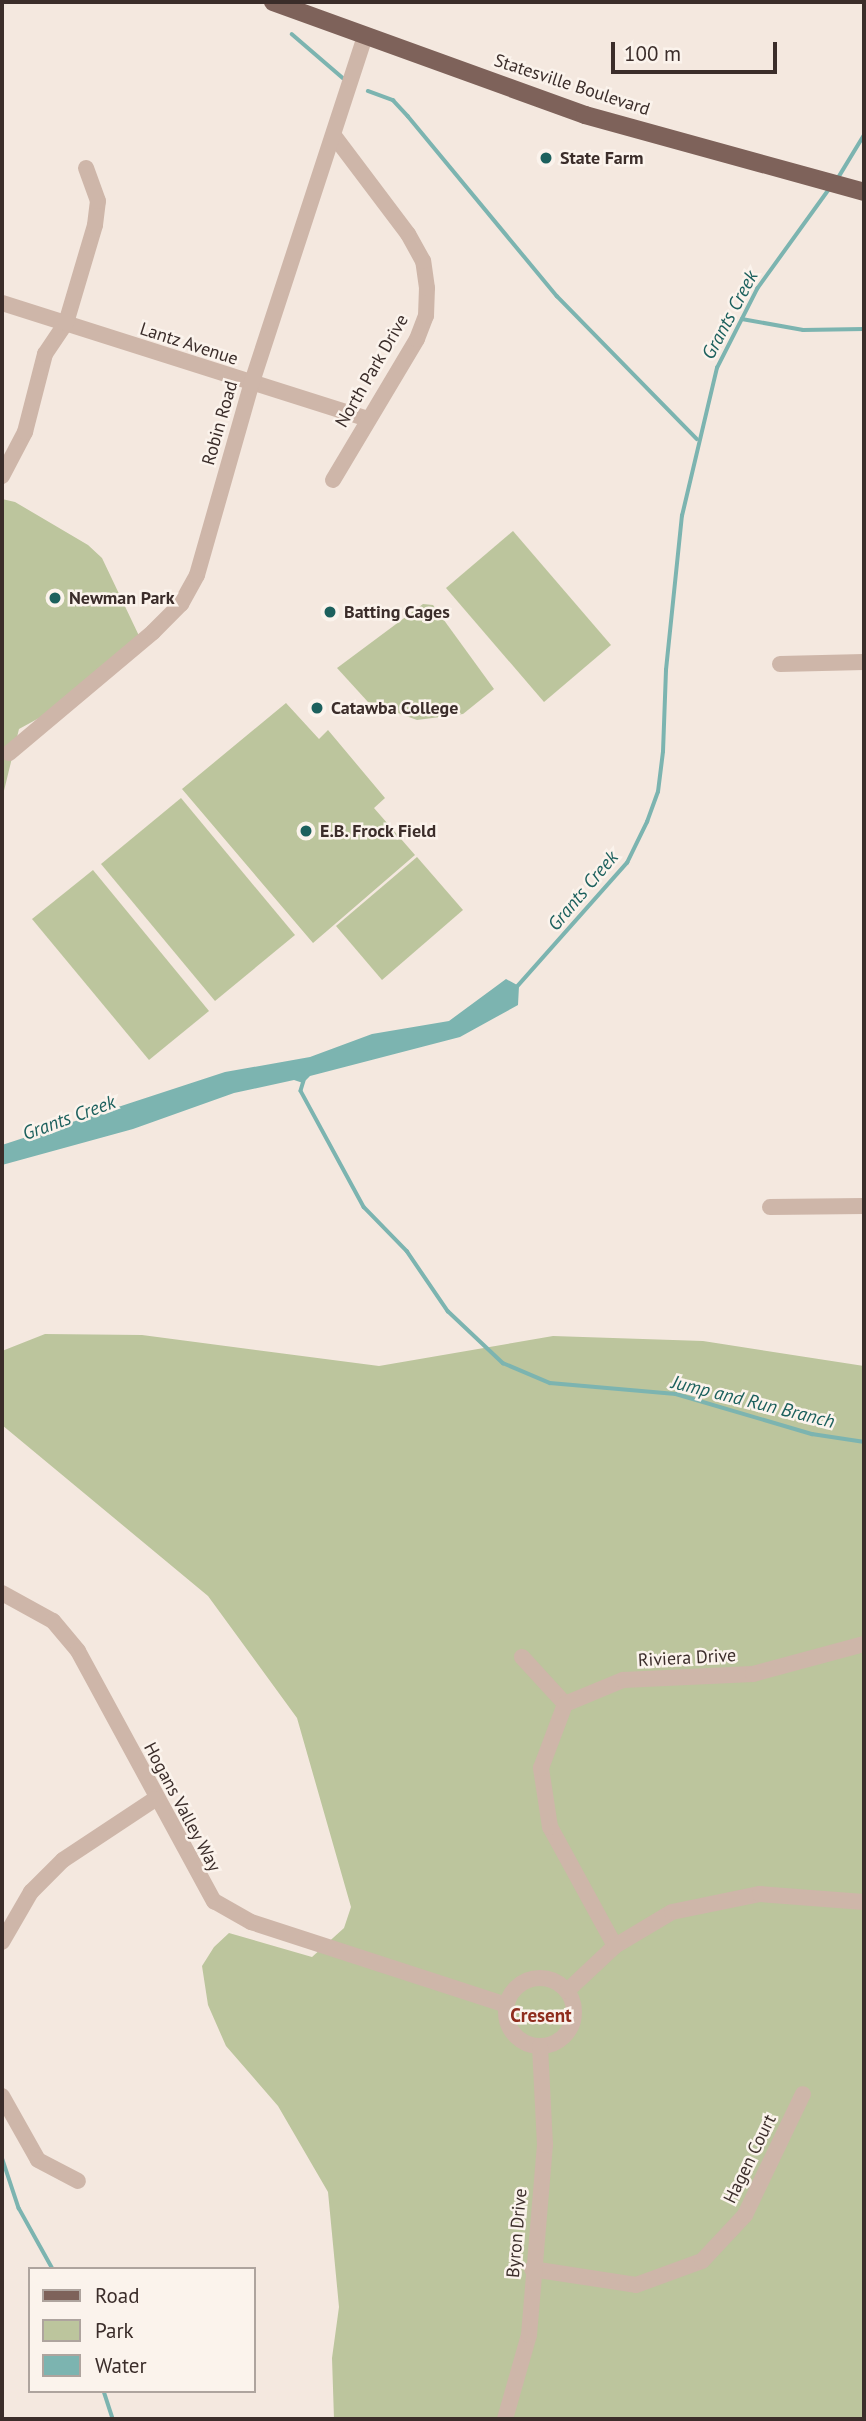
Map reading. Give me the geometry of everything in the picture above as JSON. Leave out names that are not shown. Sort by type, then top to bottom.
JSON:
[{"type":"main road","name":"Statesville Boulevard","points":[[273,2],[585,115],[864,192]]},
{"type":"street","name":"Robin Road","points":[[9,753],[181,604],[197,575],[251,385],[335,137],[366,36]]},
{"type":"street","name":"North Park Drive","points":[[332,480],[365,418],[417,339],[426,316],[427,288],[423,261],[408,234],[335,137]]},
{"type":"street","points":[[2,475],[25,432],[45,354],[66,323],[95,225],[98,201],[86,168]]},
{"type":"street","name":"Lantz Avenue","points":[[2,303],[251,385],[365,418]]},
{"type":"street","points":[[780,664],[864,662]]},
{"type":"street","points":[[770,1207],[864,1206]]},
{"type":"street","name":"Hogans Valley Way","points":[[2,1593],[53,1620],[78,1651],[204,1888],[230,1913],[507,2005]]},
{"type":"street","name":"Riviera Drive","points":[[565,1704],[623,1680],[753,1674],[864,1644]]},
{"type":"street","points":[[522,1657],[565,1704],[541,1768],[550,1827],[615,1946]]},
{"type":"street","points":[[2,1942],[31,1892],[63,1860],[155,1799]]},
{"type":"street","points":[[567,1992],[615,1946],[672,1912],[760,1894],[864,1902]]},
{"type":"street","points":[[549,1980],[567,1992],[574,2011],[568,2032],[540,2046],[513,2034],[507,2005],[527,1981],[549,1980]]},
{"type":"street","name":"Byron Drive","points":[[505,2419],[528,2335],[545,2145],[540,2046]]},
{"type":"street","name":"Hagen Court","points":[[532,2269],[636,2285],[702,2261],[746,2215],[803,2094]]},
{"type":"street","points":[[2,2096],[38,2160],[78,2181]]},
{"type":"green space","name":"Newman Park","points":[[2,499],[15,502],[88,545],[102,558],[141,640],[83,694],[19,729],[2,799]]},
{"type":"green space","points":[[513,531],[611,645],[544,702],[446,588]]},
{"type":"green space","points":[[423,604],[433,605],[494,689],[463,714],[417,720],[368,702],[337,668]]},
{"type":"green space","name":"E.B. Frock Field","points":[[286,703],[319,739],[328,730],[385,798],[374,808],[415,855],[313,943],[182,789]]},
{"type":"green space","points":[[181,798],[295,935],[215,1001],[101,864]]},
{"type":"green space","points":[[417,857],[463,910],[382,980],[336,926]]},
{"type":"green space","points":[[93,870],[209,1011],[149,1060],[32,919]]},
{"type":"green space","points":[[45,1334],[142,1335],[379,1366],[553,1336],[703,1341],[864,1366],[864,2419],[334,2419],[332,2358],[339,2307],[328,2192],[278,2106],[226,2046],[208,2005],[202,1966],[214,1947],[229,1933],[312,1957],[344,1928],[351,1907],[297,1718],[208,1596],[2,1425],[2,1351]]},
{"type":"water","points":[[506,979],[519,986],[518,1005],[460,1037],[310,1076],[303,1083],[294,1080],[234,1093],[133,1129],[2,1165],[2,1145],[225,1072],[310,1057],[372,1034],[449,1021]]},
{"type":"waterway","points":[[292,34],[343,78]]},
{"type":"waterway","points":[[368,91],[393,100],[557,296],[697,439]]},
{"type":"waterway","name":"Grants Creek","points":[[838,178],[864,135]]},
{"type":"waterway","name":"Grants Creek","points":[[515,989],[627,863],[647,822],[658,792],[663,752],[666,670],[682,516],[717,368],[757,289],[829,189]]},
{"type":"waterway","points":[[742,319],[803,330],[864,329]]},
{"type":"waterway","name":"Jump and Run Branch","points":[[304,1081],[301,1091],[364,1207],[407,1251],[448,1311],[503,1363],[550,1383],[676,1394],[812,1434],[864,1442]]},
{"type":"waterway","points":[[2,2157],[19,2208],[52,2267]]},
{"type":"waterway","points":[[105,2393],[113,2419]]},
{"type":"place","name":"State Farm","points":[[546,158]]},
{"type":"place","name":"Newman Park","points":[[55,598]]},
{"type":"place","name":"Batting Cages","points":[[330,612]]},
{"type":"place","name":"Catawba College","points":[[317,708]]},
{"type":"place","name":"E.B. Frock Field","points":[[306,831]]},
{"type":"district","name":"Cresent","points":[[541,2016]]}]
